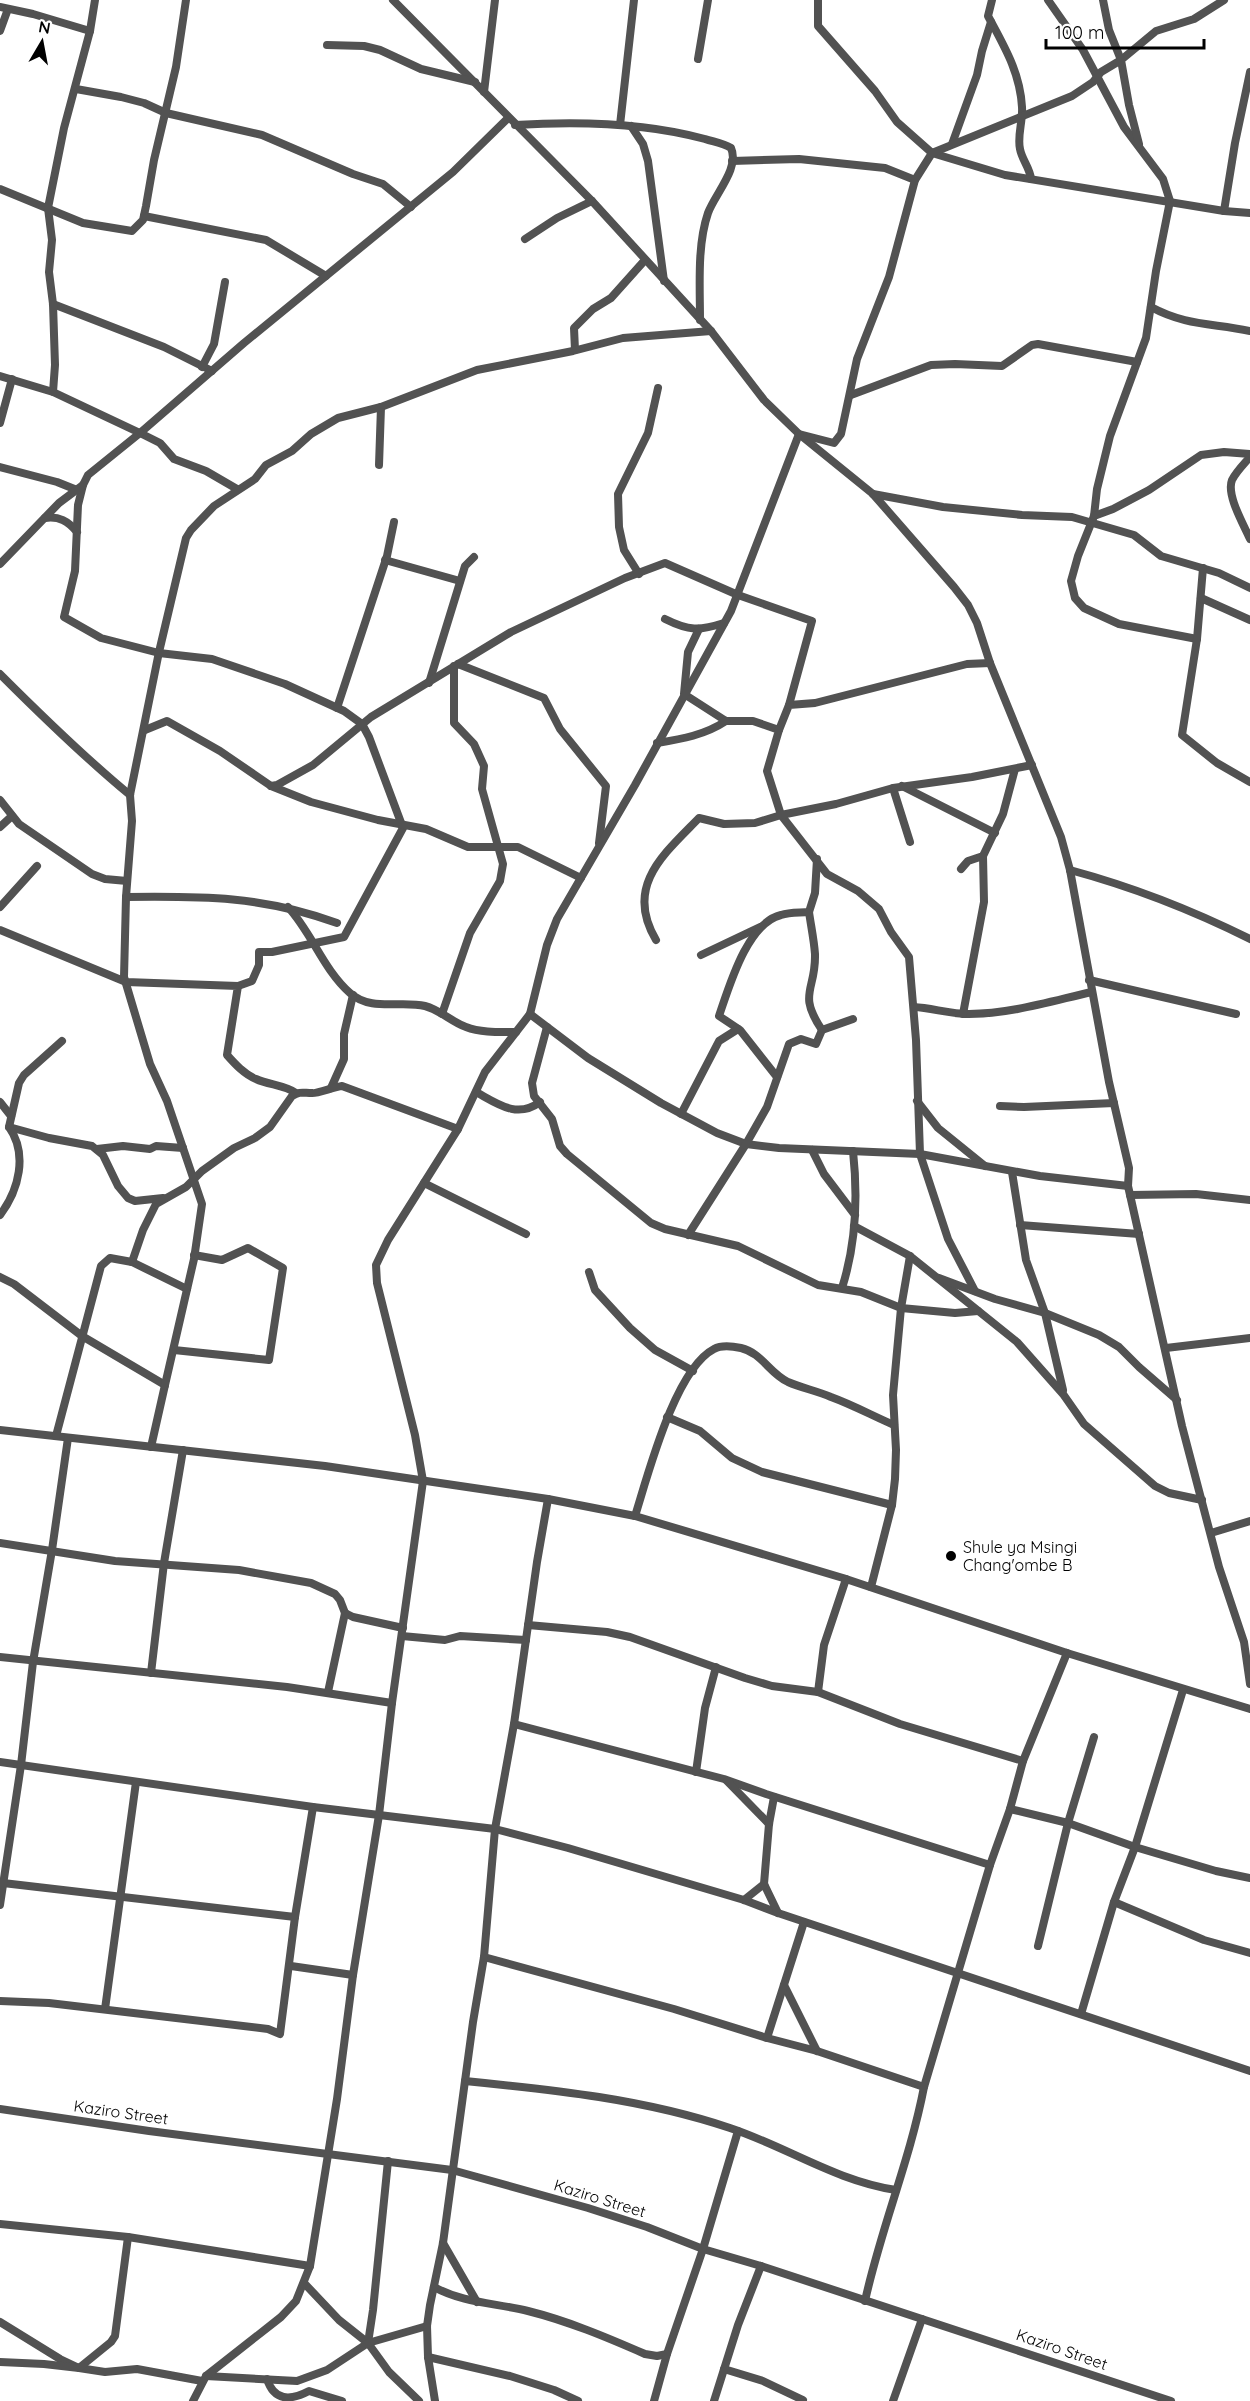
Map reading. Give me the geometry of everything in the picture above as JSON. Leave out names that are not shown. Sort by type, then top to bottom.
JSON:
[{"type":"street","points":[[53,392],[55,365],[53,304],[49,272],[52,240],[48,208],[64,128],[76,89],[95,0]]},
{"type":"street","points":[[0,189],[83,223],[132,231],[144,216],[182,31],[186,0]]},
{"type":"street","points":[[393,0],[592,201],[711,331],[764,400],[799,434],[873,494],[968,604],[1061,837],[1070,870],[1089,980],[1129,1168],[1129,1190],[1177,1400],[1219,1567],[1247,1641],[1250,1684]]},
{"type":"street","points":[[484,92],[495,0]]},
{"type":"street","points":[[620,125],[634,0]]},
{"type":"street","points":[[698,59],[708,0]]},
{"type":"street","points":[[992,0],[988,13],[1017,73],[1022,115],[1019,147],[1030,169],[1031,180]]},
{"type":"street","points":[[1048,0],[1075,38],[1124,127],[1163,179],[1170,201],[1146,338],[1110,436],[1096,489],[1093,520],[1078,556],[1071,581],[1075,598],[1084,608],[1119,624],[1197,639]]},
{"type":"street","points":[[1103,0],[1109,30],[1121,60],[1140,148]]},
{"type":"street","points":[[799,434],[834,443],[844,428],[857,359],[889,277],[915,180],[932,153],[1072,96],[1156,31],[1194,19],[1224,0]]},
{"type":"street","points":[[817,1],[818,26],[875,91],[897,122],[932,153],[1031,180],[1170,201],[1224,212],[1250,213]]},
{"type":"street","points":[[0,31],[4,8],[90,31]]},
{"type":"street","points":[[952,144],[977,75],[992,22]]},
{"type":"street","points":[[327,45],[364,46],[380,50],[421,69],[476,82]]},
{"type":"street","points":[[1224,212],[1250,72]]},
{"type":"street","points":[[76,89],[144,103],[166,113],[262,135],[383,184],[411,207]]},
{"type":"street","points":[[2,559],[59,503],[80,488],[88,475],[411,207],[453,171],[508,118]]},
{"type":"street","points":[[515,125],[567,122],[631,126],[683,133],[724,144],[732,150],[732,161],[708,214],[703,232],[700,320]]},
{"type":"street","points":[[631,126],[643,144],[648,161],[664,281]]},
{"type":"street","points":[[732,161],[799,159],[885,168],[915,180]]},
{"type":"street","points":[[525,238],[557,218],[592,201]]},
{"type":"street","points":[[144,216],[266,240],[327,276]]},
{"type":"street","points":[[575,350],[574,328],[593,309],[611,298],[645,260]]},
{"type":"street","points":[[202,367],[214,344],[225,282]]},
{"type":"street","points":[[53,304],[164,347],[212,371]]},
{"type":"street","points":[[1151,307],[1170,318],[1190,323],[1250,331]]},
{"type":"street","points":[[151,1446],[174,1350],[202,1204],[167,1101],[150,1064],[126,982],[126,897],[132,821],[130,795],[159,653],[186,538],[214,506],[255,479],[266,465],[292,451],[322,427],[338,418],[381,407],[477,370],[623,338],[711,331]]},
{"type":"street","points":[[851,395],[931,365],[1002,366],[1027,348],[1038,344],[1137,362]]},
{"type":"street","points":[[0,376],[53,392],[160,443],[174,459],[206,471],[237,489]]},
{"type":"street","points":[[0,423],[12,379]]},
{"type":"street","points":[[639,574],[624,550],[619,527],[618,494],[648,433],[658,388]]},
{"type":"street","points":[[379,465],[381,407]]},
{"type":"street","points":[[194,2401],[204,2379],[281,2317],[296,2301],[310,2266],[337,2099],[353,1975],[379,1815],[423,1481],[415,1435],[377,1283],[376,1265],[388,1240],[458,1129],[490,1065],[530,1014],[547,945],[557,919],[738,596],[799,434]]},
{"type":"street","points":[[1093,520],[1149,490],[1201,455],[1224,452],[1250,455],[1232,480],[1231,486],[1236,508],[1250,539]]},
{"type":"street","points":[[0,467],[80,488]]},
{"type":"street","points":[[0,930],[126,982],[238,986],[252,981],[259,965],[259,952],[272,952],[344,937],[403,828],[379,759],[362,724],[337,708],[285,684],[212,658],[159,653],[101,638],[64,617],[75,571],[80,488]]},
{"type":"street","points":[[873,494],[954,508],[1093,520],[1134,535],[1161,556],[1203,568],[1250,588]]},
{"type":"street","points":[[45,518],[53,517],[68,521],[77,532]]},
{"type":"street","points":[[337,708],[385,560],[394,522]]},
{"type":"street","points":[[429,683],[465,566],[474,557]]},
{"type":"street","points":[[385,560],[460,581]]},
{"type":"street","points":[[271,786],[313,765],[362,724],[511,632],[665,563],[738,596],[812,621],[789,705],[767,771],[781,815],[827,874],[858,891],[879,909],[891,932],[909,957],[918,1074],[916,1100],[920,1154],[948,1239],[975,1291]]},
{"type":"street","points":[[1203,568],[1197,639],[1182,735],[1217,763],[1250,782]]},
{"type":"street","points":[[1201,598],[1250,620]]},
{"type":"street","points":[[665,618],[681,627],[699,629],[724,623]]},
{"type":"street","points":[[684,694],[688,652],[699,629]]},
{"type":"street","points":[[789,705],[815,703],[967,664],[990,663]]},
{"type":"street","points":[[442,1014],[470,933],[500,881],[502,864],[482,789],[484,766],[474,744],[454,723],[456,665]]},
{"type":"street","points":[[456,665],[544,698],[560,729],[606,786],[598,847]]},
{"type":"street","points":[[0,674],[57,731],[130,795]]},
{"type":"street","points":[[684,694],[726,722]]},
{"type":"street","points":[[657,742],[683,739],[712,730],[726,722],[753,721],[779,730]]},
{"type":"street","points":[[144,730],[167,722],[220,751],[271,786],[311,802],[426,829],[468,847],[518,847],[581,878]]},
{"type":"street","points":[[656,940],[650,931],[646,915],[645,889],[649,876],[657,861],[699,818],[724,824],[755,823],[897,787],[1032,765]]},
{"type":"street","points":[[963,1014],[984,902],[983,856],[1003,814],[1015,769]]},
{"type":"street","points":[[897,787],[995,833]]},
{"type":"street","points":[[897,787],[910,842]]},
{"type":"street","points":[[0,800],[19,824],[92,874],[105,879],[127,881]]},
{"type":"street","points":[[0,827],[12,816]]},
{"type":"street","points":[[961,869],[968,861],[983,856]]},
{"type":"street","points":[[817,860],[815,893],[809,912],[815,955],[807,1003],[822,1030]]},
{"type":"street","points":[[0,907],[37,866]]},
{"type":"street","points":[[1070,870],[1107,880],[1180,906],[1250,939]]},
{"type":"street","points":[[126,897],[222,897],[288,907],[337,923]]},
{"type":"street","points":[[288,907],[314,942],[337,980],[353,995],[367,1002],[389,1006],[425,1006],[466,1027],[490,1032],[516,1032]]},
{"type":"street","points":[[701,955],[761,927],[779,915],[809,912]]},
{"type":"street","points":[[761,927],[740,960],[719,1016],[738,1029],[777,1077]]},
{"type":"street","points":[[1089,980],[1236,1014]]},
{"type":"street","points":[[238,986],[227,1054],[239,1068],[255,1079],[296,1093]]},
{"type":"street","points":[[914,1007],[930,1007],[963,1014],[985,1013],[1092,992]]},
{"type":"street","points":[[331,1088],[344,1059],[344,1034],[353,995]]},
{"type":"street","points":[[530,1014],[596,1063],[681,1114],[717,1133],[746,1144],[812,1150],[920,1154],[988,1168],[1129,1190],[1250,1200]]},
{"type":"street","points":[[688,1235],[767,1107],[789,1044],[801,1039],[816,1044],[822,1030],[853,1019]]},
{"type":"street","points":[[547,1027],[532,1083],[534,1096],[552,1119],[560,1146],[651,1222],[665,1229],[738,1246],[818,1284],[882,1299],[901,1308],[955,1313],[978,1311]]},
{"type":"street","points":[[681,1114],[719,1041],[738,1029]]},
{"type":"street","points":[[0,1215],[17,1181],[20,1167],[16,1138],[9,1127],[16,1092],[24,1075],[62,1041]]},
{"type":"street","points":[[132,1262],[149,1214],[156,1203],[177,1193],[234,1148],[270,1128],[296,1093],[313,1094],[342,1086],[458,1129]]},
{"type":"street","points":[[476,1092],[501,1106],[521,1111],[531,1109],[540,1102]]},
{"type":"street","points":[[916,1100],[938,1128],[988,1168]]},
{"type":"street","points":[[0,1102],[11,1116]]},
{"type":"street","points":[[1000,1106],[1114,1103]]},
{"type":"street","points":[[9,1127],[97,1149],[123,1146],[150,1149],[156,1146],[183,1148]]},
{"type":"street","points":[[97,1149],[108,1163],[123,1193],[128,1198],[135,1201],[165,1198]]},
{"type":"street","points":[[812,1150],[824,1174],[855,1215]]},
{"type":"street","points":[[842,1288],[849,1267],[855,1215],[856,1175],[853,1151]]},
{"type":"street","points":[[1012,1172],[1028,1268],[1045,1313],[1063,1394]]},
{"type":"street","points":[[424,1184],[526,1234]]},
{"type":"street","points":[[1020,1225],[1139,1234]]},
{"type":"street","points":[[854,1226],[910,1256],[1017,1342],[1063,1394],[1084,1424],[1155,1486],[1202,1500]]},
{"type":"street","points":[[174,1350],[269,1360],[284,1268],[249,1248],[222,1260],[194,1255]]},
{"type":"street","points":[[871,1587],[891,1505],[896,1450],[893,1395],[901,1308],[910,1256]]},
{"type":"street","points":[[56,1436],[101,1266],[110,1258],[132,1262],[187,1288]]},
{"type":"street","points":[[589,1272],[595,1290],[630,1328],[655,1350],[693,1371]]},
{"type":"street","points":[[936,1277],[994,1299],[1045,1313],[1099,1335],[1119,1347],[1138,1367],[1177,1400]]},
{"type":"street","points":[[0,1278],[14,1284],[82,1335],[165,1384]]},
{"type":"street","points":[[1166,1348],[1250,1338]]},
{"type":"street","points":[[636,1516],[667,1417],[701,1358],[715,1348],[728,1346],[754,1353],[787,1381],[832,1397],[894,1425]]},
{"type":"street","points":[[667,1417],[700,1431],[732,1458],[762,1472],[891,1505]]},
{"type":"street","points":[[0,1430],[325,1466],[548,1499],[636,1516],[846,1579],[1067,1653],[1250,1709]]},
{"type":"street","points":[[0,1905],[21,1765],[33,1662],[68,1438]]},
{"type":"street","points":[[151,1672],[164,1563],[183,1450]]},
{"type":"street","points":[[435,2401],[428,2357],[427,2326],[443,2243],[484,1957],[495,1830],[514,1724],[548,1499]]},
{"type":"street","points":[[1212,1533],[1250,1519]]},
{"type":"street","points":[[0,1543],[115,1561],[239,1570],[319,1585],[335,1594],[345,1613],[328,1692]]},
{"type":"street","points":[[818,1692],[824,1645],[846,1579]]},
{"type":"street","points":[[345,1613],[403,1632],[445,1640],[460,1636],[526,1640]]},
{"type":"street","points":[[528,1625],[607,1632],[630,1637],[764,1684],[818,1692],[910,1727],[1023,1761]]},
{"type":"street","points":[[865,2301],[882,2231],[918,2121],[924,2087],[990,1865],[1010,1809],[1023,1761],[1067,1653]]},
{"type":"street","points":[[0,1657],[328,1692],[392,1703]]},
{"type":"street","points":[[696,1772],[705,1708],[716,1667]]},
{"type":"street","points":[[1081,2014],[1114,1902],[1135,1847],[1183,1690]]},
{"type":"street","points":[[514,1724],[724,1779],[990,1865]]},
{"type":"street","points":[[1038,1946],[1068,1823],[1094,1737]]},
{"type":"street","points":[[0,1762],[313,1808],[495,1830],[568,1848],[744,1900],[957,1974],[1250,2071]]},
{"type":"street","points":[[724,1779],[769,1824]]},
{"type":"street","points":[[105,2009],[136,1782]]},
{"type":"street","points":[[774,1797],[769,1824],[764,1884],[778,1913]]},
{"type":"street","points":[[0,2001],[49,2002],[268,2029],[280,2034],[291,1966],[295,1917],[313,1808]]},
{"type":"street","points":[[1010,1809],[1068,1823],[1135,1847],[1216,1871],[1250,1878]]},
{"type":"street","points":[[3,1883],[295,1917]]},
{"type":"street","points":[[744,1900],[764,1884]]},
{"type":"street","points":[[1114,1902],[1204,1940],[1250,1953]]},
{"type":"street","points":[[766,2038],[804,1922]]},
{"type":"street","points":[[484,1957],[817,2051],[924,2087]]},
{"type":"street","points":[[291,1966],[353,1975]]},
{"type":"street","points":[[784,1985],[817,2051]]},
{"type":"street","points":[[465,2081],[586,2094],[670,2111],[738,2131],[840,2176],[870,2186],[896,2190]]},
{"type":"street","name":"Kaziro Street","points":[[0,2109],[327,2155],[452,2170],[588,2208],[703,2249],[1171,2401]]},
{"type":"street","points":[[654,2401],[738,2131]]},
{"type":"street","points":[[368,2343],[388,2161]]},
{"type":"street","points":[[0,2223],[128,2237],[310,2266]]},
{"type":"street","points":[[79,2368],[115,2336],[128,2237]]},
{"type":"street","points":[[443,2243],[477,2302]]},
{"type":"street","points":[[714,2401],[738,2325],[761,2266]]},
{"type":"street","points":[[304,2283],[339,2320],[368,2343],[388,2373],[419,2401]]},
{"type":"street","points":[[434,2287],[446,2294],[477,2302],[556,2318],[645,2354],[657,2356],[667,2354]]},
{"type":"street","points":[[893,2401],[922,2319]]},
{"type":"street","points":[[0,2322],[60,2360],[79,2368]]},
{"type":"street","points":[[0,2362],[105,2372],[137,2369],[204,2379],[297,2380],[327,2370],[368,2343],[427,2326]]},
{"type":"street","points":[[428,2357],[510,2376],[554,2390],[578,2401]]},
{"type":"street","points":[[724,2369],[763,2381],[805,2401]]},
{"type":"street","points":[[267,2379],[275,2395],[284,2398],[294,2398],[309,2391]]},
{"type":"street","points":[[297,2380],[309,2391],[342,2401]]},
{"type":"place","name":"Shule ya Msingi Chang'ombe B","points":[[951,1556]]}]
